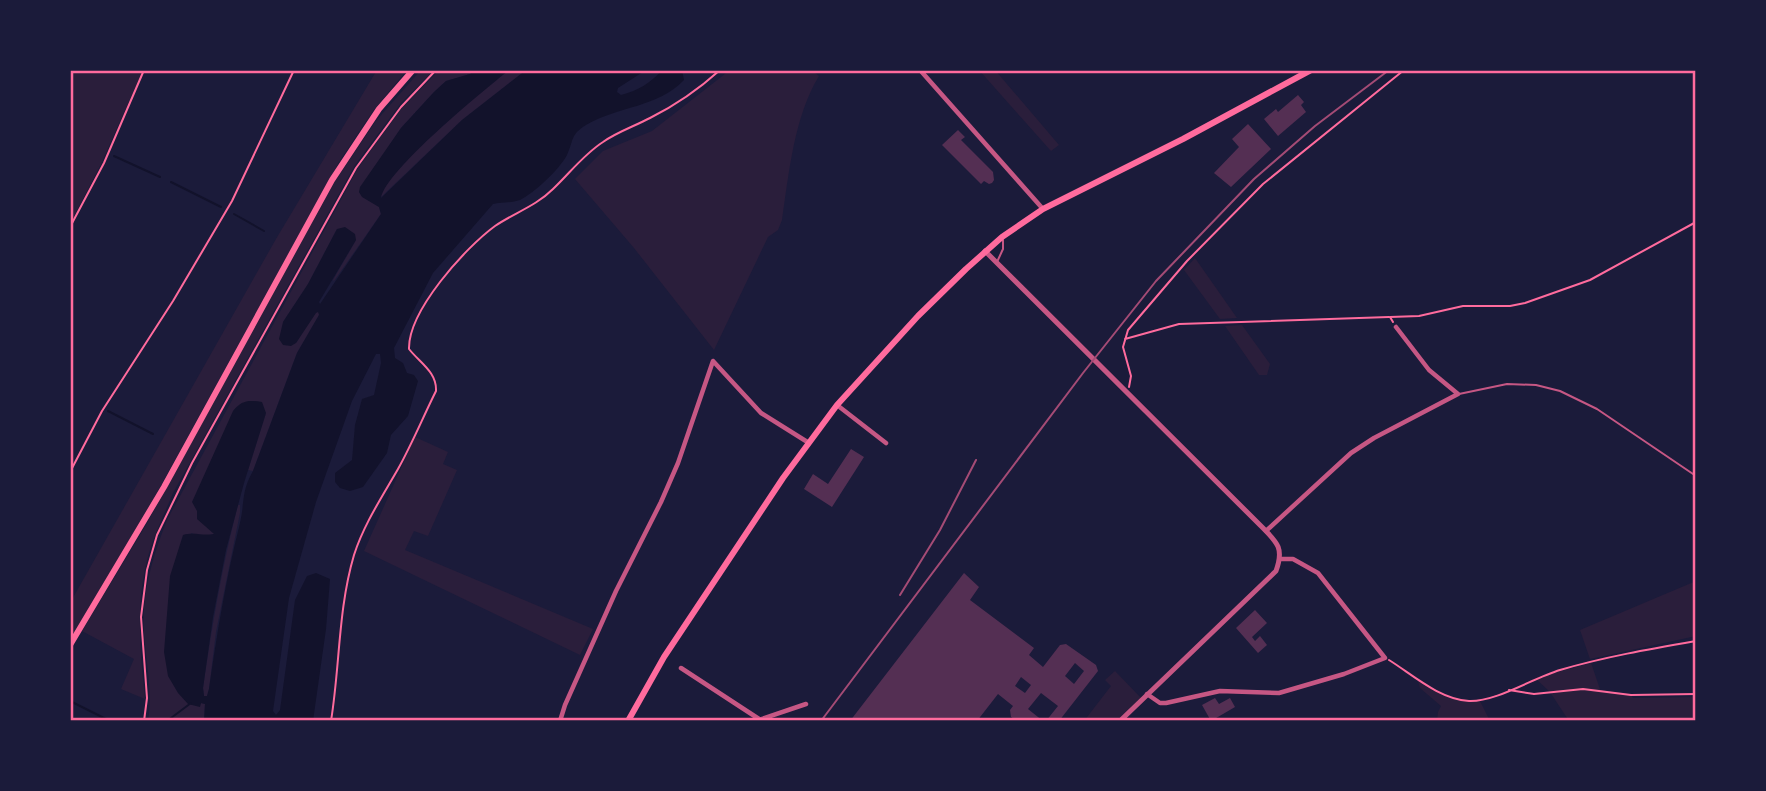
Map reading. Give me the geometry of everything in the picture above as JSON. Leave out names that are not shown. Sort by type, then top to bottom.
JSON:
[{"type":"main road","points":[[70,645],[164,487],[338,169],[379,109],[414,70]]},
{"type":"main road","points":[[628,721],[664,657],[837,405],[918,316],[985,251],[1043,209],[1183,139],[1311,70]]},
{"type":"street","points":[[920,70],[1043,209]]},
{"type":"street","points":[[985,251],[1276,541],[1280,559],[1276,571],[1120,721]]},
{"type":"street","points":[[1266,531],[1351,453],[1458,394],[1429,370],[1396,327]]},
{"type":"street","points":[[560,721],[615,593],[662,502],[713,361],[761,413],[809,443]]},
{"type":"street","points":[[837,405],[886,443]]},
{"type":"street","points":[[1147,694],[1160,703],[1166,703],[1220,691],[1279,692],[1344,674],[1385,658],[1318,573],[1293,559],[1280,559]]},
{"type":"street","points":[[681,668],[759,720],[806,704]]},
{"type":"lane","points":[[997,262],[1003,249],[1002,237]]},
{"type":"lane","points":[[1458,394],[1507,384],[1536,385],[1560,391],[1597,409],[1696,476]]},
{"type":"path","points":[[70,227],[104,163],[144,70]]},
{"type":"path","points":[[70,472],[102,411],[173,301],[232,201],[294,70]]},
{"type":"path","points":[[144,721],[147,698],[141,617],[147,570],[157,535],[192,463],[356,168],[401,107],[436,70]]},
{"type":"path","points":[[331,721],[341,623],[355,553],[370,514],[399,467],[436,391],[432,373],[409,349],[409,339],[415,324],[433,293],[453,266],[479,239],[499,224],[530,208],[604,141],[651,118],[698,90],[720,70]]},
{"type":"path","points":[[1128,392],[1131,376],[1123,347],[1128,330],[1187,261],[1262,184],[1404,70]]},
{"type":"path","points":[[1125,339],[1179,324],[1419,316],[1463,306],[1510,306],[1525,303],[1590,280],[1696,222]]},
{"type":"path","points":[[1390,317],[1396,327]]},
{"type":"path","points":[[1385,658],[1448,698],[1471,701],[1562,669],[1696,641]]},
{"type":"path","points":[[1507,690],[1534,694],[1583,689],[1631,695],[1696,694]]},
{"type":"shaded area","points":[[70,70],[143,70],[101,164],[70,224]]},
{"type":"shaded area","points":[[377,70],[407,70],[373,111],[339,162],[154,498],[70,641],[70,603],[276,239]]},
{"type":"shaded area","points":[[421,70],[434,70],[401,103],[355,165],[173,493],[151,545],[142,589],[140,644],[145,699],[121,689],[134,659],[82,631],[146,525],[334,183],[375,122]]},
{"type":"shaded area","points":[[439,70],[476,70],[446,81],[434,92],[401,128],[359,192],[379,207],[381,214],[334,281],[356,240],[337,229],[308,284],[283,322],[296,343],[316,312],[319,312],[297,353],[253,471],[248,470],[266,413],[208,526],[215,534],[203,536],[191,533],[168,675],[189,701],[199,706],[201,703],[205,704],[204,721],[148,721],[149,688],[144,604],[153,561],[167,520],[358,168],[402,108]]},
{"type":"shaded area","points":[[476,70],[509,70],[458,112],[399,169],[381,198],[462,120],[526,70],[646,70],[618,88],[617,92],[621,95],[643,86],[662,70],[682,70],[684,80],[650,102],[586,125],[575,135],[567,155],[546,181],[520,200],[493,204],[433,273],[394,348],[395,358],[403,363],[407,373],[414,375],[418,381],[408,416],[391,435],[387,453],[363,487],[350,491],[340,488],[335,482],[335,473],[352,460],[355,425],[362,399],[374,395],[381,363],[380,354],[376,354],[352,401],[316,502],[289,598],[273,711],[276,715],[280,710],[295,600],[307,576],[316,573],[330,579],[313,721],[204,721],[205,704],[201,703],[200,707],[188,704],[178,693],[168,676],[164,652],[170,576],[183,535],[214,534],[197,519],[197,511],[192,502],[233,411],[246,402],[262,402],[266,413],[226,550],[213,617],[203,688],[204,696],[207,696],[247,485],[297,353],[319,315],[316,313],[296,343],[291,346],[283,345],[279,339],[283,322],[308,284],[337,229],[345,227],[355,234],[356,240],[320,304],[381,214],[379,207],[362,197],[360,187],[401,128],[446,81]]},
{"type":"shaded area","points":[[509,70],[526,70],[462,120],[380,198],[400,168],[417,150]]},
{"type":"shaded area","points":[[730,70],[812,70],[819,76],[798,127],[782,220],[778,230],[768,237],[714,350],[634,248],[575,179],[603,151],[652,131]]},
{"type":"shaded area","points":[[979,70],[995,70],[1059,145],[1051,151]]},
{"type":"shaded area","points":[[1195,258],[1237,318],[1220,319],[1184,270]]},
{"type":"shaded area","points":[[1242,325],[1270,364],[1267,375],[1259,375],[1225,326]]},
{"type":"shaded area","points":[[415,437],[448,452],[443,464],[457,470],[428,536],[414,531],[405,550],[593,629],[580,655],[364,551]]},
{"type":"shaded area","points":[[238,505],[240,513],[216,632],[209,689],[207,696],[204,696],[214,619]]},
{"type":"shaded area","points":[[1696,581],[1696,636],[1590,659],[1580,630]]},
{"type":"shaded area","points":[[1591,663],[1601,692],[1631,695],[1633,698],[1696,697],[1696,721],[1569,721],[1550,692],[1535,678]]},
{"type":"shaded area","points":[[1115,671],[1142,699],[1120,721],[1084,721],[1111,686],[1105,680]]},
{"type":"shaded area","points":[[1417,678],[1454,698],[1479,699],[1490,721],[1437,721],[1441,706],[1420,688]]},
{"type":"building","points":[[1298,95],[1304,102],[1301,105],[1306,112],[1278,136],[1264,119],[1276,109],[1278,112]]},
{"type":"building","points":[[1248,124],[1271,149],[1231,187],[1214,173],[1239,147],[1232,139]]},
{"type":"building","points":[[958,130],[965,137],[961,140],[993,172],[992,183],[984,181],[981,184],[942,145]]},
{"type":"building","points":[[851,449],[864,457],[832,507],[804,489],[813,474],[828,484]]},
{"type":"building","points":[[964,573],[979,587],[970,600],[1034,648],[1029,655],[1043,667],[1060,645],[1066,644],[1096,665],[1098,671],[1059,721],[1046,721],[1058,706],[1041,693],[1028,709],[1043,721],[1017,721],[1011,717],[1010,710],[1013,706],[998,694],[977,721],[850,721]],"holes":[[[1075,663],[1084,671],[1074,684],[1065,676]],[[1021,677],[1031,685],[1025,693],[1015,686]]]},
{"type":"building","points":[[1255,610],[1267,623],[1252,637],[1255,641],[1260,636],[1267,645],[1258,653],[1236,628]]},
{"type":"building","points":[[1215,698],[1219,704],[1230,698],[1235,707],[1211,721],[1202,705]]},
{"type":"waterway","points":[[114,156],[160,177]]},
{"type":"waterway","points":[[171,182],[221,207]]},
{"type":"waterway","points":[[234,214],[264,231]]},
{"type":"waterway","points":[[108,411],[153,434]]},
{"type":"waterway","points":[[70,701],[110,721]]},
{"type":"waterway","points":[[167,721],[191,703]]},
{"type":"railway","points":[[821,721],[1083,373],[1156,281],[1254,179],[1315,126],[1389,70]]},
{"type":"railway","points":[[900,595],[940,530],[976,460]]}]
